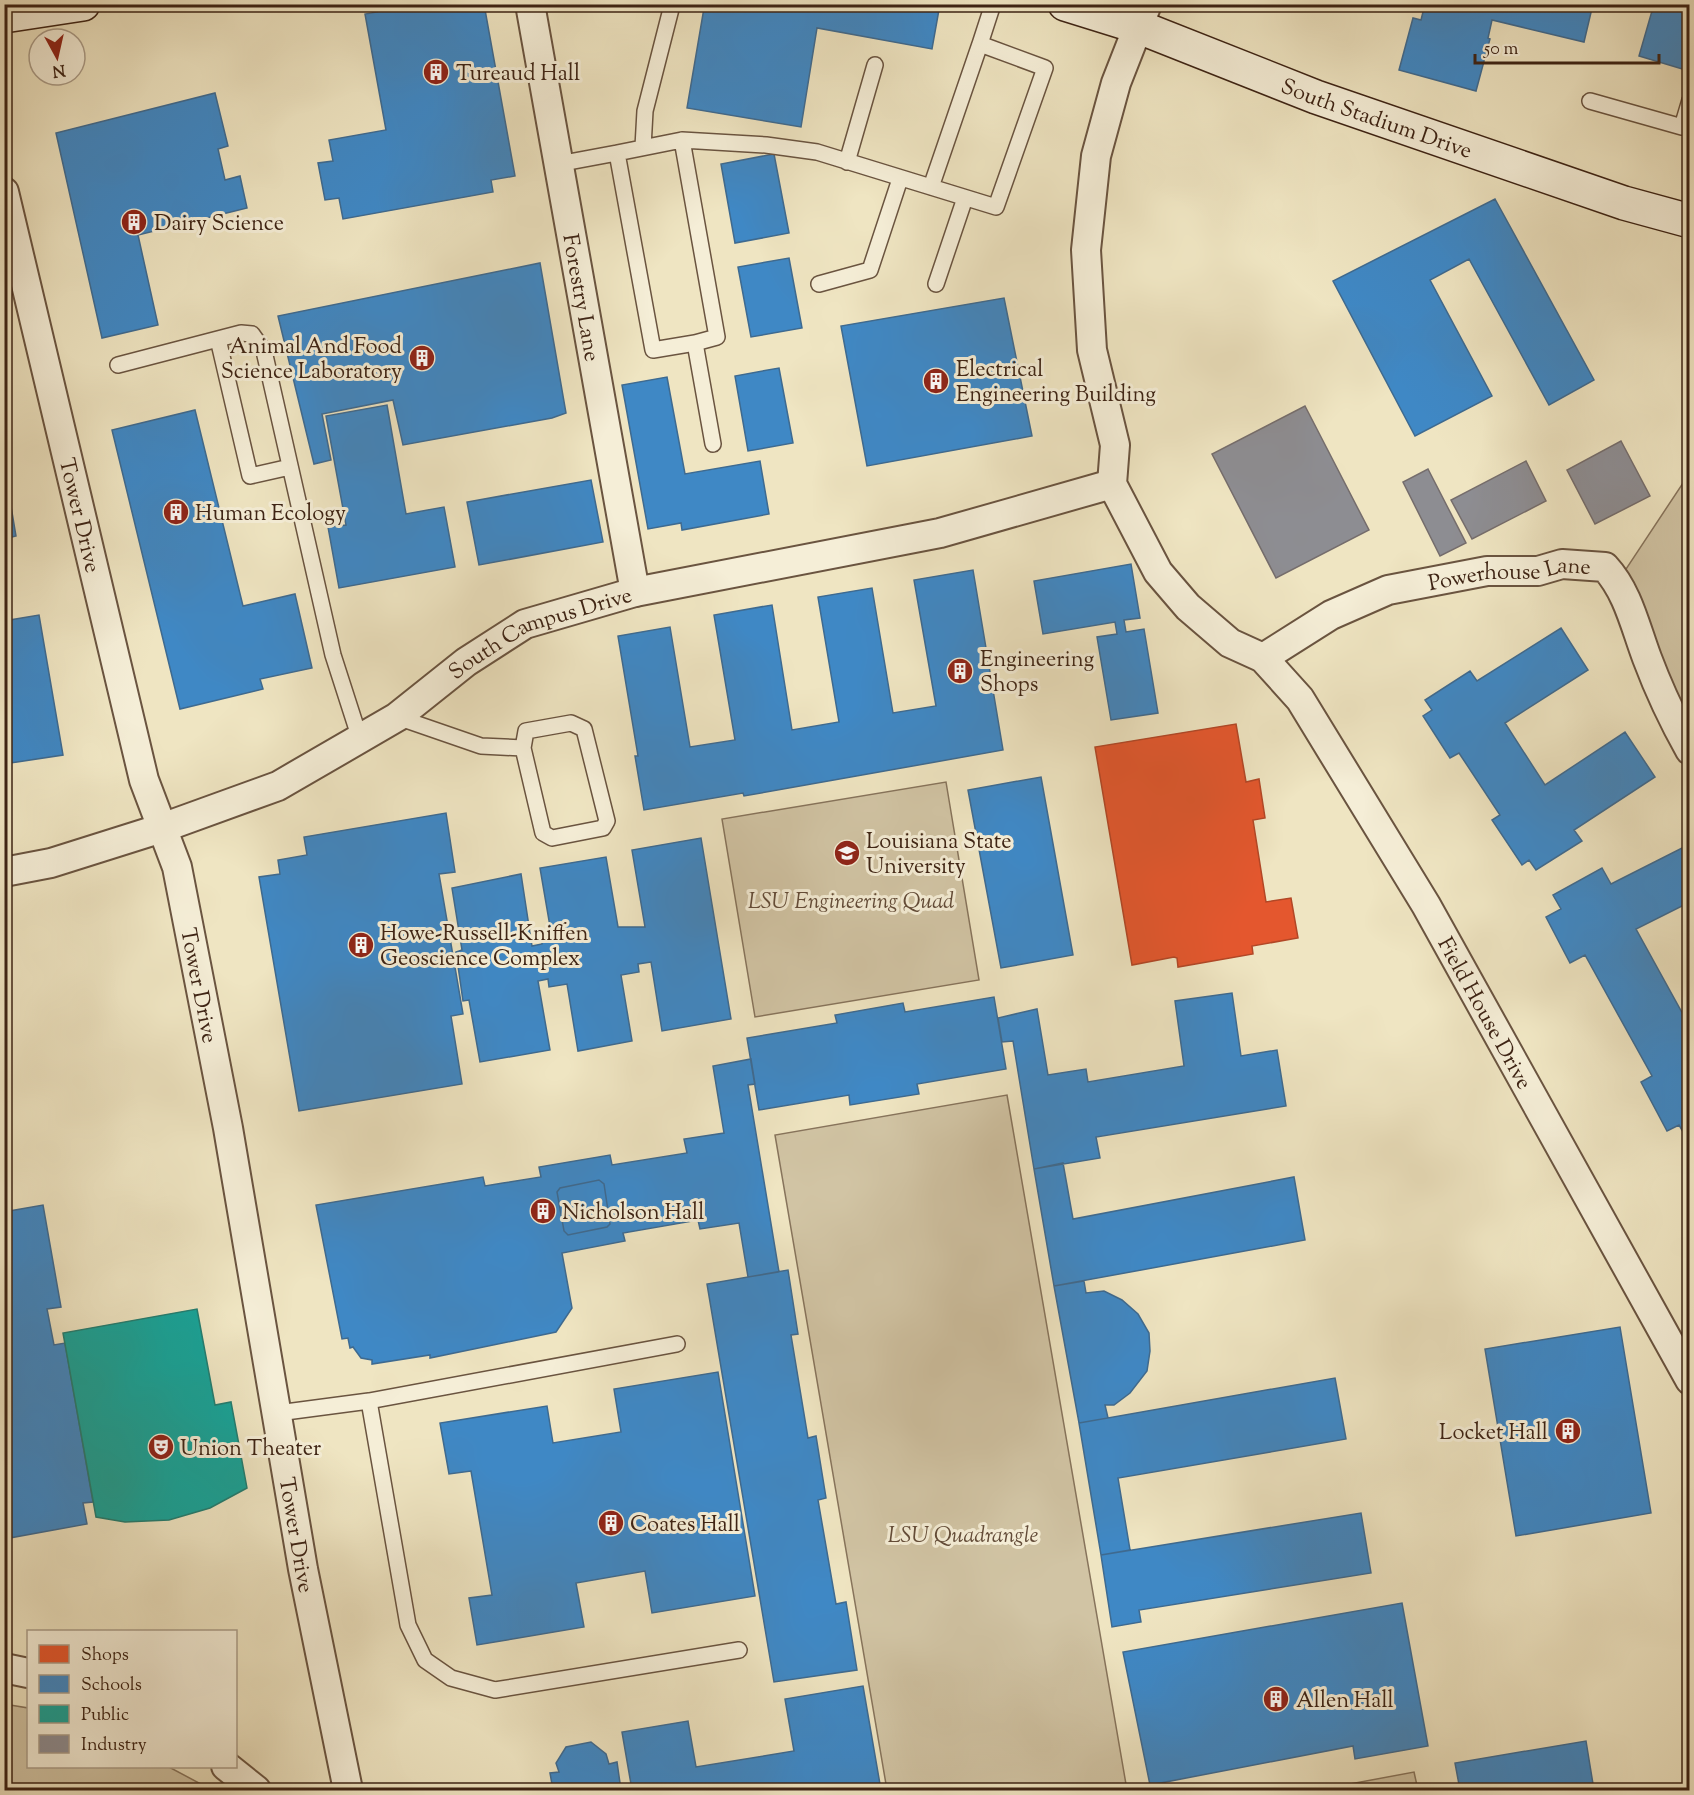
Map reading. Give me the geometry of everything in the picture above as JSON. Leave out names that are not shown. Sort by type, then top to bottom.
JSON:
[{"type":"street","points":[[4,16],[83,4]]},
{"type":"street","name":"Forestry Lane","points":[[530,4],[635,591]]},
{"type":"street","name":"South Stadium Drive","points":[[1065,4],[1143,16],[1316,97],[1624,202],[1689,221]]},
{"type":"street","points":[[1143,16],[1116,83],[1095,156],[1086,250],[1092,350],[1115,446],[1112,484],[1158,572],[1188,607],[1230,643],[1263,658]]},
{"type":"street","name":"Tower Drive","points":[[4,192],[144,780],[177,867],[228,1128],[303,1569],[348,1791]]},
{"type":"street","name":"South Campus Drive","points":[[4,872],[51,863],[162,828],[278,786],[397,717],[466,662],[525,624],[635,591],[940,533],[1112,484]]},
{"type":"street","name":"Powerhouse Lane","points":[[1263,658],[1331,615],[1388,590],[1487,571],[1538,571],[1562,564],[1605,567],[1615,578],[1626,600],[1671,717],[1689,750]]},
{"type":"street","name":"Field House Drive","points":[[1263,658],[1300,699],[1426,905],[1689,1380]]},
{"type":"street","points":[[4,1668],[27,1673]]},
{"type":"street","points":[[227,1768],[256,1791]]},
{"type":"lane","points":[[931,187],[993,4]]},
{"type":"lane","points":[[643,147],[645,111],[671,9]]},
{"type":"lane","points":[[558,164],[682,140],[766,145],[817,152],[996,207],[1045,68],[980,44]]},
{"type":"lane","points":[[847,162],[875,65]]},
{"type":"lane","points":[[1590,101],[1682,127],[1689,100]]},
{"type":"lane","points":[[617,153],[653,350],[695,343],[717,337],[682,140]]},
{"type":"lane","points":[[819,284],[870,270],[900,178]]},
{"type":"lane","points":[[936,284],[965,198]]},
{"type":"lane","points":[[118,364],[242,333],[252,334],[264,351],[333,655],[360,739]]},
{"type":"lane","points":[[218,339],[250,476],[290,466]]},
{"type":"lane","points":[[695,343],[713,444]]},
{"type":"lane","points":[[397,717],[481,746],[523,748]]},
{"type":"lane","points":[[572,723],[584,729],[607,821],[603,828],[552,838],[543,833],[523,748],[526,731],[572,723]]},
{"type":"lane","points":[[278,1413],[369,1401],[677,1344]]},
{"type":"lane","points":[[369,1401],[408,1625],[425,1660],[451,1678],[495,1690],[739,1650]]},
{"type":"green space","points":[[1689,474],[1689,722],[1669,680],[1626,569]]},
{"type":"green space","name":"LSU Engineering Quad","points":[[946,782],[979,980],[755,1017],[722,819]]},
{"type":"green space","name":"LSU Quadrangle","points":[[1007,1095],[1127,1790],[887,1790],[775,1135]]},
{"type":"green space","points":[[4,1704],[27,1708],[27,1768],[171,1768],[212,1790],[5,1790]]},
{"type":"green space","points":[[1414,1772],[1418,1790],[1318,1790]]},
{"type":"building: Shops","points":[[1236,724],[1246,782],[1259,779],[1265,818],[1253,820],[1266,902],[1291,898],[1298,938],[1252,946],[1253,954],[1178,967],[1177,958],[1174,957],[1132,965],[1095,747]]},
{"type":"building: Schools","name":"Tureaud Hall","points":[[375,4],[484,4],[515,176],[491,180],[493,192],[343,219],[339,198],[325,200],[318,163],[333,161],[329,140],[386,130],[365,14],[377,12]]},
{"type":"building: Schools","points":[[688,4],[940,4],[932,49],[817,28],[801,127],[687,108],[704,8]]},
{"type":"building: Schools","points":[[1425,4],[1593,4],[1584,42],[1492,20],[1488,38],[1490,39],[1476,91],[1399,70],[1413,18],[1421,20]]},
{"type":"building: Schools","points":[[1654,4],[1690,4],[1689,71],[1639,56]]},
{"type":"building: Schools","name":"Dairy Science","points":[[215,93],[228,146],[218,149],[225,180],[240,176],[247,208],[138,235],[158,325],[102,338],[56,133]]},
{"type":"building: Schools","points":[[774,154],[789,233],[735,243],[721,164]]},
{"type":"building: Schools","points":[[1495,199],[1594,380],[1549,405],[1469,259],[1430,280],[1492,396],[1415,436],[1333,281]]},
{"type":"building: Schools","points":[[789,258],[802,328],[751,337],[738,267]]},
{"type":"building: Schools","name":"Animal And Food Science Laboratory","points":[[540,263],[566,413],[552,418],[403,445],[393,400],[322,414],[331,460],[314,464],[278,316]]},
{"type":"building: Schools","name":"Electrical Engineering Building","points":[[1004,298],[1032,436],[867,466],[841,326]]},
{"type":"building: Schools","points":[[779,368],[793,443],[748,451],[735,376]]},
{"type":"building: Schools","points":[[667,377],[685,474],[760,461],[769,514],[682,530],[681,523],[648,529],[622,385]]},
{"type":"building: Schools","points":[[387,405],[406,514],[444,507],[455,567],[339,588],[328,527],[346,525],[326,416]]},
{"type":"building: Schools","name":"Human Ecology","points":[[195,410],[243,606],[295,594],[312,668],[260,679],[263,689],[180,709],[112,430]]},
{"type":"building: Schools","points":[[4,465],[16,536],[4,539]]},
{"type":"building: Schools","points":[[591,480],[603,542],[479,565],[467,502]]},
{"type":"building: Schools","points":[[1131,564],[1140,618],[1124,620],[1126,632],[1144,629],[1158,713],[1111,720],[1097,637],[1117,634],[1115,622],[1043,634],[1034,581]]},
{"type":"building: Schools","name":"Engineering Shops","points":[[973,570],[1003,750],[744,796],[743,793],[644,810],[635,756],[638,756],[618,636],[670,627],[690,747],[735,740],[714,615],[772,605],[792,730],[839,722],[818,597],[872,588],[893,713],[936,706],[914,580]]},
{"type":"building: Schools","points":[[39,615],[63,755],[4,764],[4,621]]},
{"type":"building: Schools","points":[[1561,628],[1588,670],[1505,723],[1545,785],[1625,732],[1655,777],[1574,830],[1582,841],[1536,870],[1529,860],[1522,865],[1492,820],[1500,815],[1459,753],[1450,758],[1423,716],[1432,710],[1425,700],[1470,671],[1477,681]]},
{"type":"building: Schools","points":[[1041,777],[1073,955],[1001,968],[968,790]]},
{"type":"building: Schools","name":"Howe-Russell-Kniffen Geoscience Complex","points":[[446,813],[455,872],[439,874],[463,1014],[451,1016],[462,1084],[299,1111],[259,877],[280,874],[278,860],[307,855],[304,837]]},
{"type":"building: Schools","points":[[701,838],[731,1019],[662,1031],[651,962],[638,964],[639,972],[621,975],[632,1041],[578,1051],[567,984],[549,987],[548,979],[538,981],[550,1050],[480,1062],[469,1000],[463,1001],[456,952],[462,950],[452,888],[521,874],[532,946],[542,944],[542,940],[552,938],[540,868],[606,857],[618,927],[645,927],[632,850]]},
{"type":"building: Schools","points":[[1690,844],[1690,902],[1636,929],[1690,1027],[1690,1135],[1686,1137],[1679,1125],[1667,1131],[1641,1082],[1652,1076],[1585,955],[1570,963],[1546,917],[1561,909],[1553,895],[1602,868],[1611,884]]},
{"type":"building: Schools","points":[[1232,993],[1241,1056],[1277,1050],[1286,1106],[1096,1137],[1100,1158],[1034,1169],[1013,1041],[1002,1042],[998,1018],[1037,1009],[1048,1075],[1086,1069],[1088,1082],[1184,1066],[1175,1001]]},
{"type":"building: Schools","points":[[994,997],[1006,1069],[917,1084],[919,1094],[850,1105],[849,1095],[759,1110],[747,1038],[837,1023],[835,1015],[903,1003],[905,1012]]},
{"type":"building: Schools","name":"Nicholson Hall","points":[[751,1059],[755,1084],[748,1085],[779,1272],[748,1277],[739,1223],[700,1229],[698,1220],[623,1233],[625,1241],[562,1253],[572,1308],[556,1332],[430,1358],[430,1355],[372,1364],[372,1360],[361,1358],[353,1347],[350,1348],[348,1338],[342,1339],[316,1205],[483,1177],[485,1186],[541,1177],[539,1167],[610,1155],[612,1165],[687,1153],[684,1139],[724,1133],[713,1066]]},
{"type":"building: Schools","points":[[1063,1163],[1073,1219],[1294,1177],[1305,1240],[1054,1286],[1034,1169]]},
{"type":"building: Schools","points":[[599,1180],[604,1184],[610,1224],[607,1227],[568,1235],[564,1231],[557,1192],[560,1188]]},
{"type":"building: Schools","points":[[43,1205],[61,1307],[47,1309],[54,1345],[65,1343],[93,1502],[83,1503],[87,1524],[4,1539],[4,1212]]},
{"type":"building: Schools","name":"Coates Hall","points":[[788,1270],[798,1334],[791,1335],[808,1438],[816,1436],[826,1498],[818,1500],[836,1604],[846,1602],[857,1670],[774,1682],[707,1284]]},
{"type":"building: Schools","points":[[1084,1281],[1086,1293],[1104,1291],[1122,1300],[1138,1314],[1149,1333],[1150,1351],[1147,1371],[1130,1393],[1114,1405],[1105,1405],[1108,1418],[1079,1423],[1054,1286]]},
{"type":"building: Schools","name":"Locket Hall","points":[[1620,1327],[1651,1513],[1516,1536],[1485,1349]]},
{"type":"building: Schools","name":"Coates Hall","points":[[718,1372],[755,1596],[652,1613],[645,1571],[576,1583],[584,1627],[477,1645],[469,1598],[492,1595],[471,1471],[449,1474],[440,1423],[547,1406],[553,1443],[621,1432],[614,1389]]},
{"type":"building: Schools","points":[[1335,1378],[1346,1439],[1118,1478],[1130,1550],[1101,1555],[1079,1423]]},
{"type":"building: Schools","points":[[1361,1513],[1371,1573],[1139,1610],[1141,1622],[1112,1627],[1101,1555]]},
{"type":"building: Schools","name":"Allen Hall","points":[[1402,1603],[1428,1746],[1355,1759],[1353,1746],[1150,1785],[1123,1652]]},
{"type":"building: Schools","points":[[863,1686],[881,1790],[632,1790],[622,1732],[688,1721],[696,1767],[794,1751],[785,1699]]},
{"type":"building: Schools","points":[[1586,1741],[1594,1790],[1460,1790],[1455,1763]]},
{"type":"building: Schools","points":[[591,1742],[606,1754],[609,1764],[617,1762],[621,1790],[553,1790],[550,1773],[559,1772],[556,1763],[566,1747]]},
{"type":"building: Public","name":"Union Theater","points":[[197,1309],[215,1405],[231,1402],[247,1488],[210,1508],[169,1520],[125,1522],[96,1517],[63,1333]]},
{"type":"building: Industry","points":[[1305,406],[1369,530],[1276,578],[1212,454]]},
{"type":"building: Industry","points":[[1621,441],[1650,496],[1595,524],[1567,470]]},
{"type":"building: Industry","points":[[1526,461],[1546,501],[1472,539],[1451,500]]},
{"type":"building: Industry","points":[[1428,469],[1466,543],[1440,556],[1403,482]]},
{"type":"place","name":"Tureaud Hall","points":[[436,72]]},
{"type":"place","name":"Dairy Science","points":[[134,222]]},
{"type":"place","name":"Animal And Food Science Laboratory","points":[[422,358]]},
{"type":"place","name":"Electrical Engineering Building","points":[[936,381]]},
{"type":"place","name":"Human Ecology","points":[[176,512]]},
{"type":"place","name":"Engineering Shops","points":[[960,671]]},
{"type":"place","name":"Louisiana State University","points":[[847,853]]},
{"type":"place","name":"Howe-Russell-Kniffen Geoscience Complex","points":[[361,945]]},
{"type":"place","name":"Nicholson Hall","points":[[543,1211]]},
{"type":"place","name":"Locket Hall","points":[[1568,1431]]},
{"type":"place","name":"Union Theater","points":[[161,1447]]},
{"type":"place","name":"Coates Hall","points":[[611,1523]]},
{"type":"place","name":"Allen Hall","points":[[1276,1699]]}]
